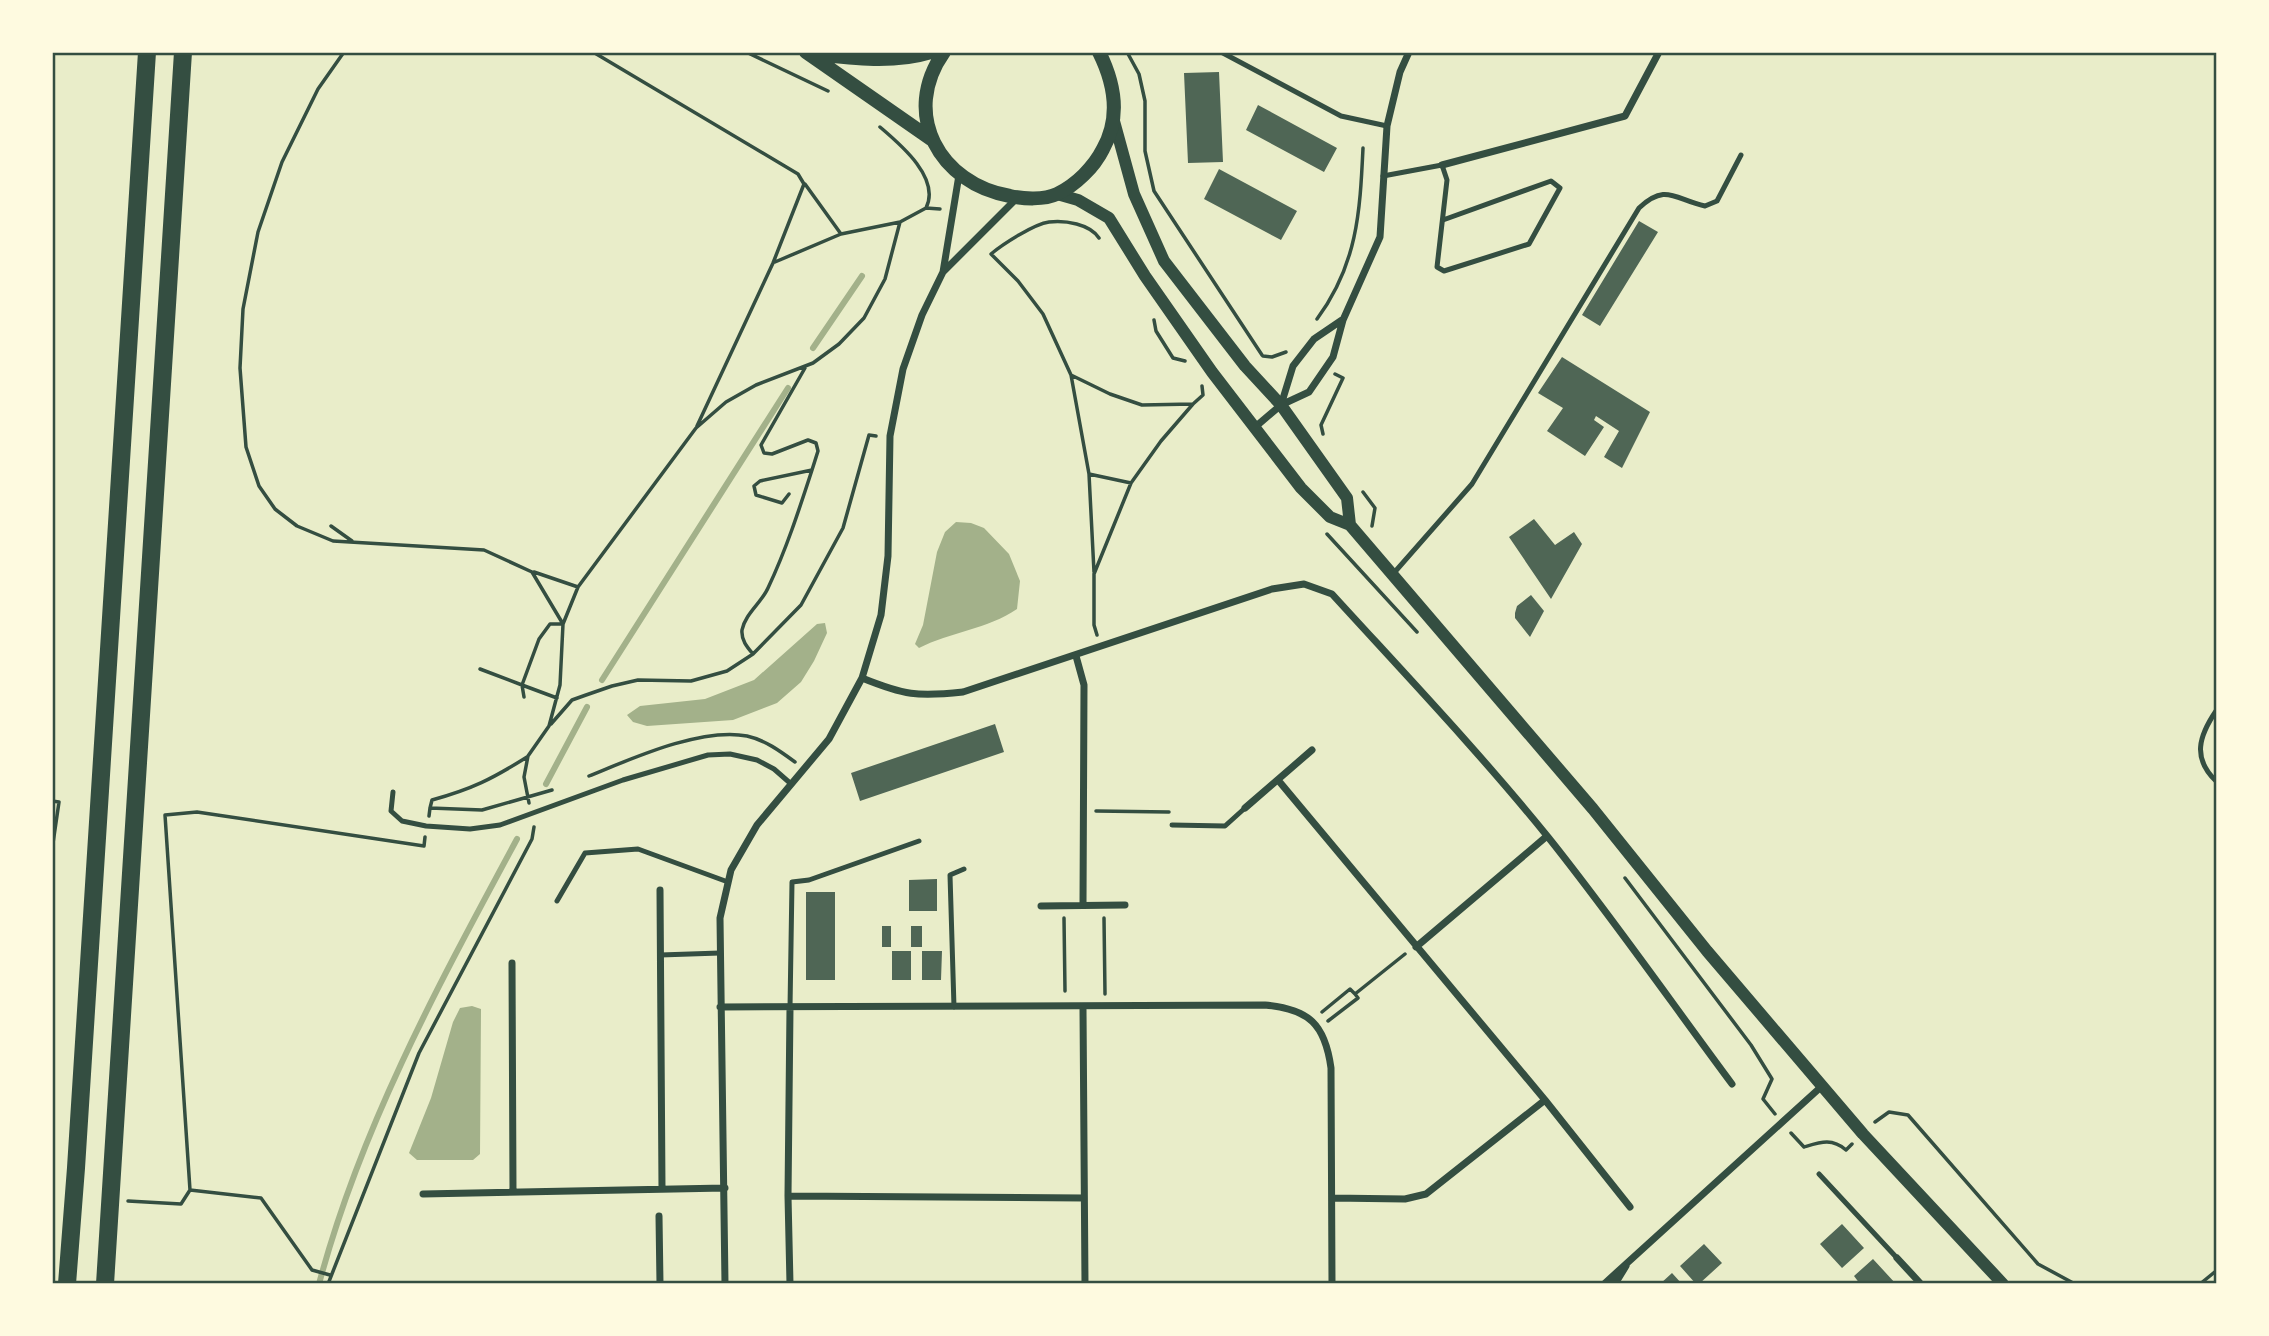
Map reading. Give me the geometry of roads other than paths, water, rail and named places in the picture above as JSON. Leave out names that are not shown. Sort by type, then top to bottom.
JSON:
[{"type":"highway","points":[[67,1283],[147,52]]},
{"type":"highway","points":[[105,1283],[183,52]]},
{"type":"main road","points":[[807,53],[888,60],[918,57],[932,52]]},
{"type":"main road","points":[[930,139],[925,113],[926,88],[934,66],[944,52]]},
{"type":"main road","points":[[807,53],[930,139],[943,158],[975,186],[1017,198],[1037,198],[1057,194],[1085,173],[1108,140],[1114,121],[1115,97],[1110,74],[1099,52]]},
{"type":"street","points":[[1254,428],[1281,405],[1309,392],[1333,357],[1343,320],[1380,237],[1387,125],[1400,72],[1409,52]]},
{"type":"street","points":[[1443,165],[1625,116],[1659,52]]},
{"type":"street","points":[[1114,121],[1134,194],[1164,261],[1245,366],[1281,405],[1347,498],[1350,525]]},
{"type":"street","points":[[725,1283],[720,918],[731,870],[757,825],[829,739],[862,678],[881,615],[888,556],[890,436],[903,369],[922,315],[943,272],[960,174]]},
{"type":"street","points":[[1057,194],[1078,200],[1109,218],[1145,276],[1212,372],[1311,498],[1330,517],[1350,525],[1593,809],[1707,951],[1863,1134],[2003,1283]]},
{"type":"street","points":[[943,272],[1017,198]]},
{"type":"street","points":[[1281,405],[1293,366],[1314,339],[1343,320]]},
{"type":"street","points":[[862,678],[897,692],[920,696],[963,692],[1272,589],[1304,584],[1332,594],[1471,747],[1547,836],[1732,1084]]},
{"type":"street","points":[[1076,656],[1084,685],[1083,905]]},
{"type":"street","points":[[1245,808],[1312,750]]},
{"type":"street","points":[[1278,780],[1545,1100],[1630,1207]]},
{"type":"street","points":[[1416,947],[1547,836]]},
{"type":"street","points":[[660,890],[662,1189]]},
{"type":"street","points":[[1041,906],[1125,905]]},
{"type":"street","points":[[512,964],[513,1191]]},
{"type":"street","points":[[720,1007],[1287,1007],[1319,1028],[1328,1046],[1331,1068],[1332,1283]]},
{"type":"street","points":[[790,1007],[790,1283]]},
{"type":"street","points":[[1083,1008],[1084,1283]]},
{"type":"street","points":[[1604,1283],[1822,1086]]},
{"type":"street","points":[[1332,1198],[1405,1199],[1426,1194],[1545,1100]]},
{"type":"street","points":[[423,1194],[725,1188]]},
{"type":"street","points":[[788,1196],[1084,1198]]},
{"type":"street","points":[[659,1216],[660,1283]]},
{"type":"street","points":[[1615,1283],[1632,1257]]},
{"type":"street","points":[[1897,1258],[1918,1283]]},
{"type":"lane","points":[[1221,52],[1340,116],[1387,125]]},
{"type":"lane","points":[[1393,575],[1472,484],[1639,208],[1650,198],[1666,193],[1705,206],[1717,201],[1741,155]]},
{"type":"lane","points":[[1383,176],[1443,165],[1447,180],[1437,267],[1444,271],[1528,244],[1560,188],[1551,181],[1443,220]]},
{"type":"lane","points":[[2217,711],[2207,724],[2200,745],[2201,761],[2217,781]]},
{"type":"lane","points":[[393,792],[391,811],[402,821],[426,826],[470,829],[500,825],[623,780],[708,755],[730,754],[757,760],[774,769],[790,783]]},
{"type":"lane","points":[[1172,825],[1225,826],[1245,808]]},
{"type":"lane","points":[[790,1007],[792,882],[810,880],[919,841]]},
{"type":"lane","points":[[557,901],[585,853],[638,849],[728,882]]},
{"type":"lane","points":[[954,1007],[950,875],[964,870]]},
{"type":"lane","points":[[660,956],[720,953]]},
{"type":"lane","points":[[1819,1174],[1897,1258]]},
{"type":"waterway","points":[[813,348],[862,276]]},
{"type":"waterway","points":[[602,680],[788,388]]},
{"type":"waterway","points":[[546,784],[587,707]]},
{"type":"waterway","points":[[319,1284],[336,1225],[380,1111],[459,947],[517,839]]}]
